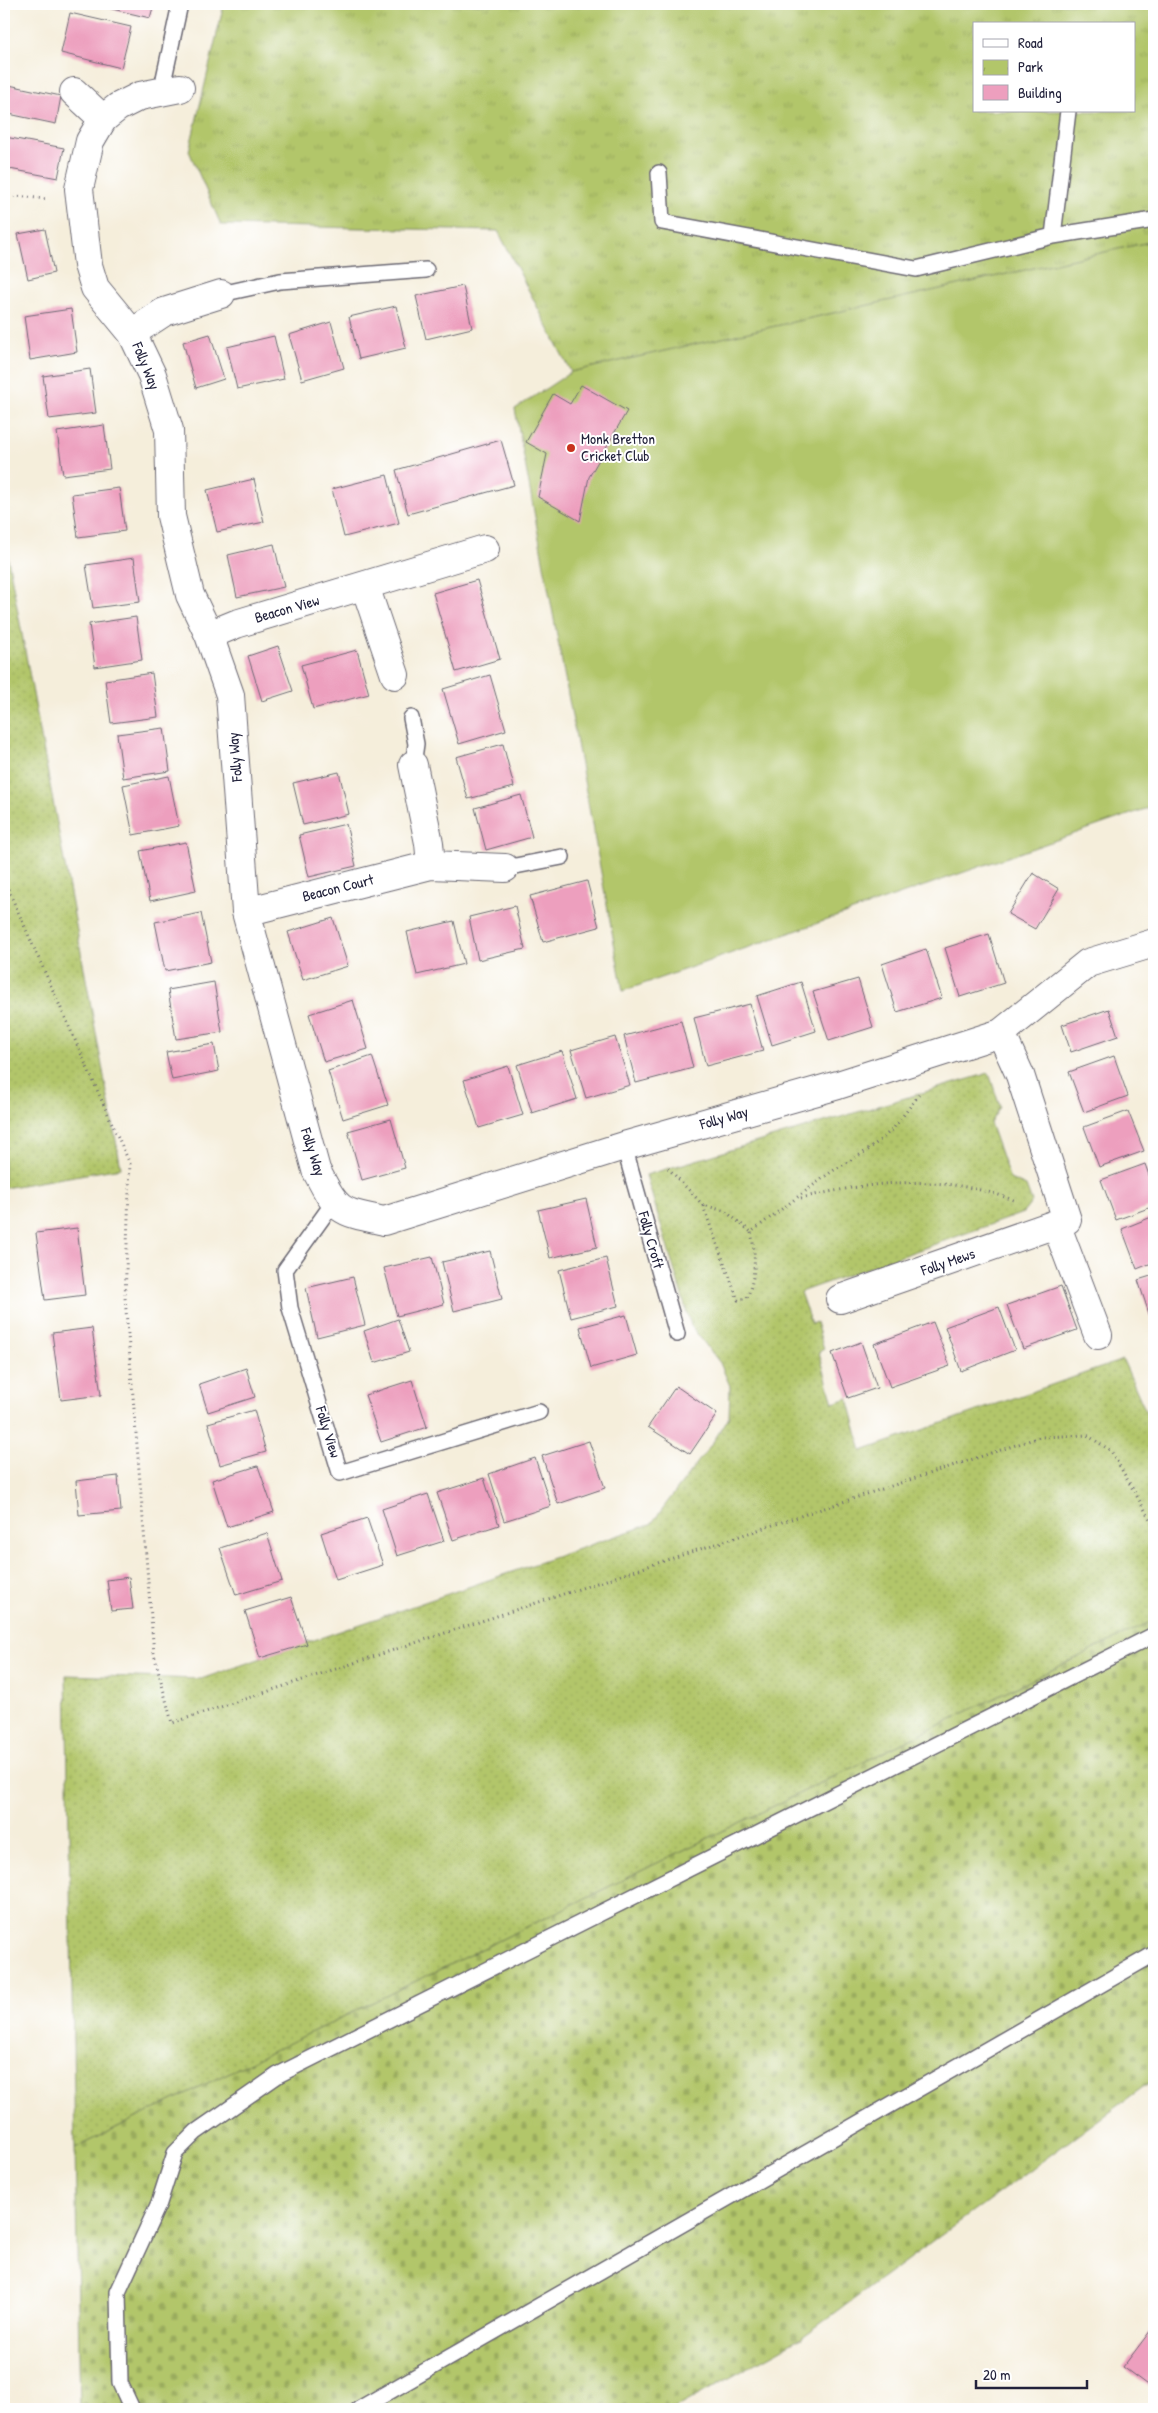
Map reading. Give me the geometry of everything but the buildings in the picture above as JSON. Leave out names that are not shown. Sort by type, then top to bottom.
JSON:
[{"type":"street","name":"Folly Way","points":[[171,90],[140,96],[118,107],[103,118],[90,140],[79,189],[79,203],[88,265],[95,288],[132,333],[152,375],[169,430],[171,516],[190,595],[210,635],[230,695],[246,912],[316,1170],[333,1203],[348,1214],[384,1221],[624,1146],[838,1085],[1001,1033],[1088,963],[1154,943]]},
{"type":"street","points":[[74,92],[103,118]]},
{"type":"street","name":"Folly Way","points":[[132,333],[164,312],[221,294]]},
{"type":"street","name":"Beacon View","points":[[210,635],[236,624],[485,549]]},
{"type":"street","points":[[365,586],[395,675]]},
{"type":"street","points":[[412,766],[429,843],[431,865]]},
{"type":"street","name":"Beacon Court","points":[[246,912],[431,865],[505,868]]},
{"type":"street","points":[[1001,1033],[1020,1075],[1066,1220],[1056,1224],[1098,1336]]},
{"type":"street","name":"Folly Mews","points":[[840,1299],[1056,1224]]},
{"type":"lane","name":"Folly Way","points":[[171,90],[180,4]]},
{"type":"lane","points":[[1052,236],[1068,112]]},
{"type":"lane","points":[[659,173],[662,222],[916,269],[1052,236],[1154,220]]},
{"type":"lane","name":"Folly Way","points":[[221,294],[280,281],[426,270]]},
{"type":"lane","points":[[411,718],[416,744],[412,766]]},
{"type":"lane","name":"Beacon Court","points":[[505,868],[562,857]]},
{"type":"lane","name":"Folly Croft","points":[[624,1146],[677,1334]]},
{"type":"lane","name":"Folly View","points":[[333,1203],[285,1270],[290,1308],[340,1473],[539,1412]]},
{"type":"lane","points":[[132,2409],[120,2383],[118,2292],[159,2203],[175,2153],[196,2132],[278,2075],[1154,1635]]},
{"type":"lane","points":[[360,2409],[1154,1954]]},
{"type":"path","points":[[4,194],[79,203]]},
{"type":"path","points":[[751,1232],[831,1172],[868,1150],[892,1130],[916,1100],[941,1051]]},
{"type":"path","points":[[656,1137],[667,1168],[703,1205],[738,1300],[747,1298],[753,1284],[755,1250],[751,1232],[724,1211],[703,1205]]},
{"type":"path","points":[[798,1198],[836,1190],[894,1182],[962,1185],[988,1190],[1025,1205],[1056,1224]]},
{"type":"green space","points":[[224,4],[1154,4],[1154,241],[571,372],[498,231],[221,225],[189,151]]},
{"type":"green space","points":[[1154,241],[1154,806],[623,991],[515,409],[571,372]]},
{"type":"green space","points":[[4,537],[121,1168],[4,1188]]},
{"type":"green space","points":[[989,1073],[1000,1107],[990,1123],[1010,1179],[1026,1186],[1032,1202],[1023,1213],[800,1292],[811,1324],[816,1322],[824,1349],[819,1352],[833,1403],[848,1398],[862,1451],[1123,1360],[1154,1430],[1154,1620],[75,2148],[66,1675],[201,1679],[651,1524],[713,1442],[729,1417],[730,1386],[720,1363],[691,1326],[646,1175]]},
{"type":"green space","points":[[1154,1620],[1154,2079],[801,2338],[674,2409],[80,2409],[75,2148]]},
{"type":"place","name":"Monk Bretton Cricket Club","points":[[571,448]]}]
